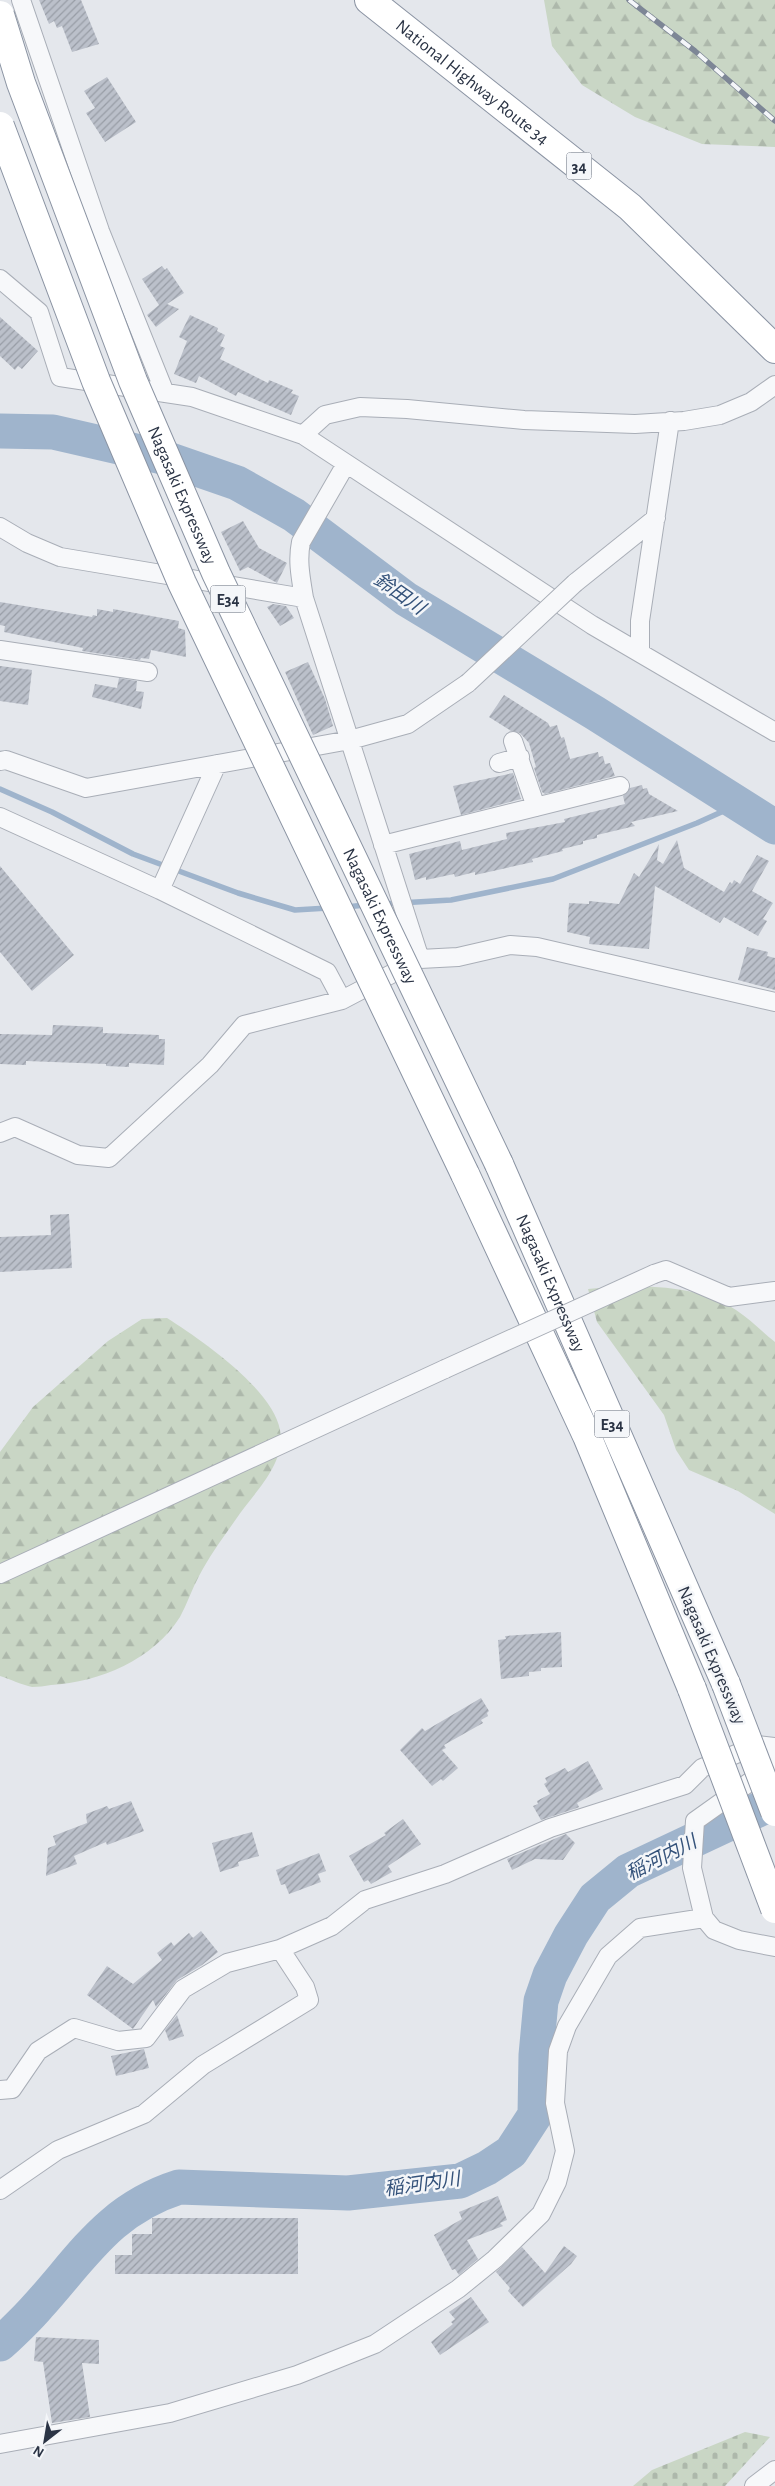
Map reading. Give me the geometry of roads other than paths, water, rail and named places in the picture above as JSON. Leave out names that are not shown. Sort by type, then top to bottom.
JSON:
[{"type":"highway","name":"National Highway Route 34","points":[[369,0],[630,207],[775,349]]},
{"type":"highway","name":"Nagasaki Expressway","points":[[0,15],[21,83],[132,381],[196,527],[319,792],[498,1164],[726,1684],[775,1812]]},
{"type":"highway","name":"Nagasaki Expressway","points":[[0,126],[96,381],[182,583],[465,1174],[587,1436],[692,1689],[775,1909]]},
{"type":"street","points":[[21,0],[100,231],[165,392]]},
{"type":"street","points":[[0,279],[39,312],[60,377],[192,397],[303,435],[592,625],[775,732]]},
{"type":"street","points":[[303,435],[325,415],[360,407],[407,409],[524,420],[635,424],[670,421],[720,415],[751,402],[775,385]]},
{"type":"street","points":[[640,653],[640,621],[670,421]]},
{"type":"street","points":[[346,464],[301,542],[298,556],[304,598],[420,959]]},
{"type":"street","points":[[0,761],[6,760],[86,788],[350,740],[408,724],[468,683],[576,583],[656,518]]},
{"type":"street","points":[[0,527],[27,543],[60,557],[304,598]]},
{"type":"street","points":[[0,650],[148,672]]},
{"type":"street","points":[[499,763],[516,749],[536,807]]},
{"type":"street","points":[[162,885],[217,764]]},
{"type":"street","points":[[384,845],[620,786]]},
{"type":"street","points":[[0,817],[162,885],[326,972],[342,1000]]},
{"type":"street","points":[[0,1133],[15,1127],[78,1155],[109,1158],[210,1065],[244,1025],[342,1000],[420,959],[458,957],[510,945],[537,947],[775,1002]]},
{"type":"street","points":[[0,1574],[654,1274],[666,1270],[729,1297],[775,1291]]},
{"type":"street","points":[[0,2090],[12,2089],[38,2051],[74,2028],[118,2041],[146,2038],[183,1989],[227,1963],[280,1949],[332,1926],[365,1900],[445,1874],[550,1828],[685,1785],[702,1768],[758,1745],[775,1746]]},
{"type":"street","points":[[775,1752],[768,1769],[695,1821],[692,1868],[704,1918],[714,1930],[739,1940],[775,1947]]},
{"type":"street","points":[[0,2444],[170,2412],[297,2375],[376,2344],[458,2289],[495,2259],[541,2214],[557,2182],[565,2151],[555,2103],[558,2051],[567,2026],[608,1956],[640,1928],[704,1918]]},
{"type":"street","points":[[0,2190],[58,2150],[144,2114],[203,2065],[309,2000],[305,1987],[280,1949]]},
{"type":"street","points":[[754,2486],[775,2470]]},
{"type":"waterway","name":"鈴田川","points":[[0,431],[53,432],[162,457],[237,483],[294,515],[406,599],[595,713],[775,827]]},
{"type":"waterway","points":[[0,789],[52,812],[133,854],[238,893],[295,910],[328,908]]},
{"type":"waterway","points":[[382,904],[451,900],[553,879],[697,823],[737,805]]},
{"type":"waterway","points":[[345,907],[366,905]]},
{"type":"waterway","name":"稲河内川","points":[[0,2344],[29,2316],[100,2236],[116,2221],[155,2196],[179,2187],[348,2193],[460,2181],[487,2168],[511,2152],[535,2115],[536,2055],[541,2001],[550,1975],[571,1935],[595,1898],[628,1871],[775,1802]]},
{"type":"railway","points":[[629,0],[695,51],[775,121]]}]
